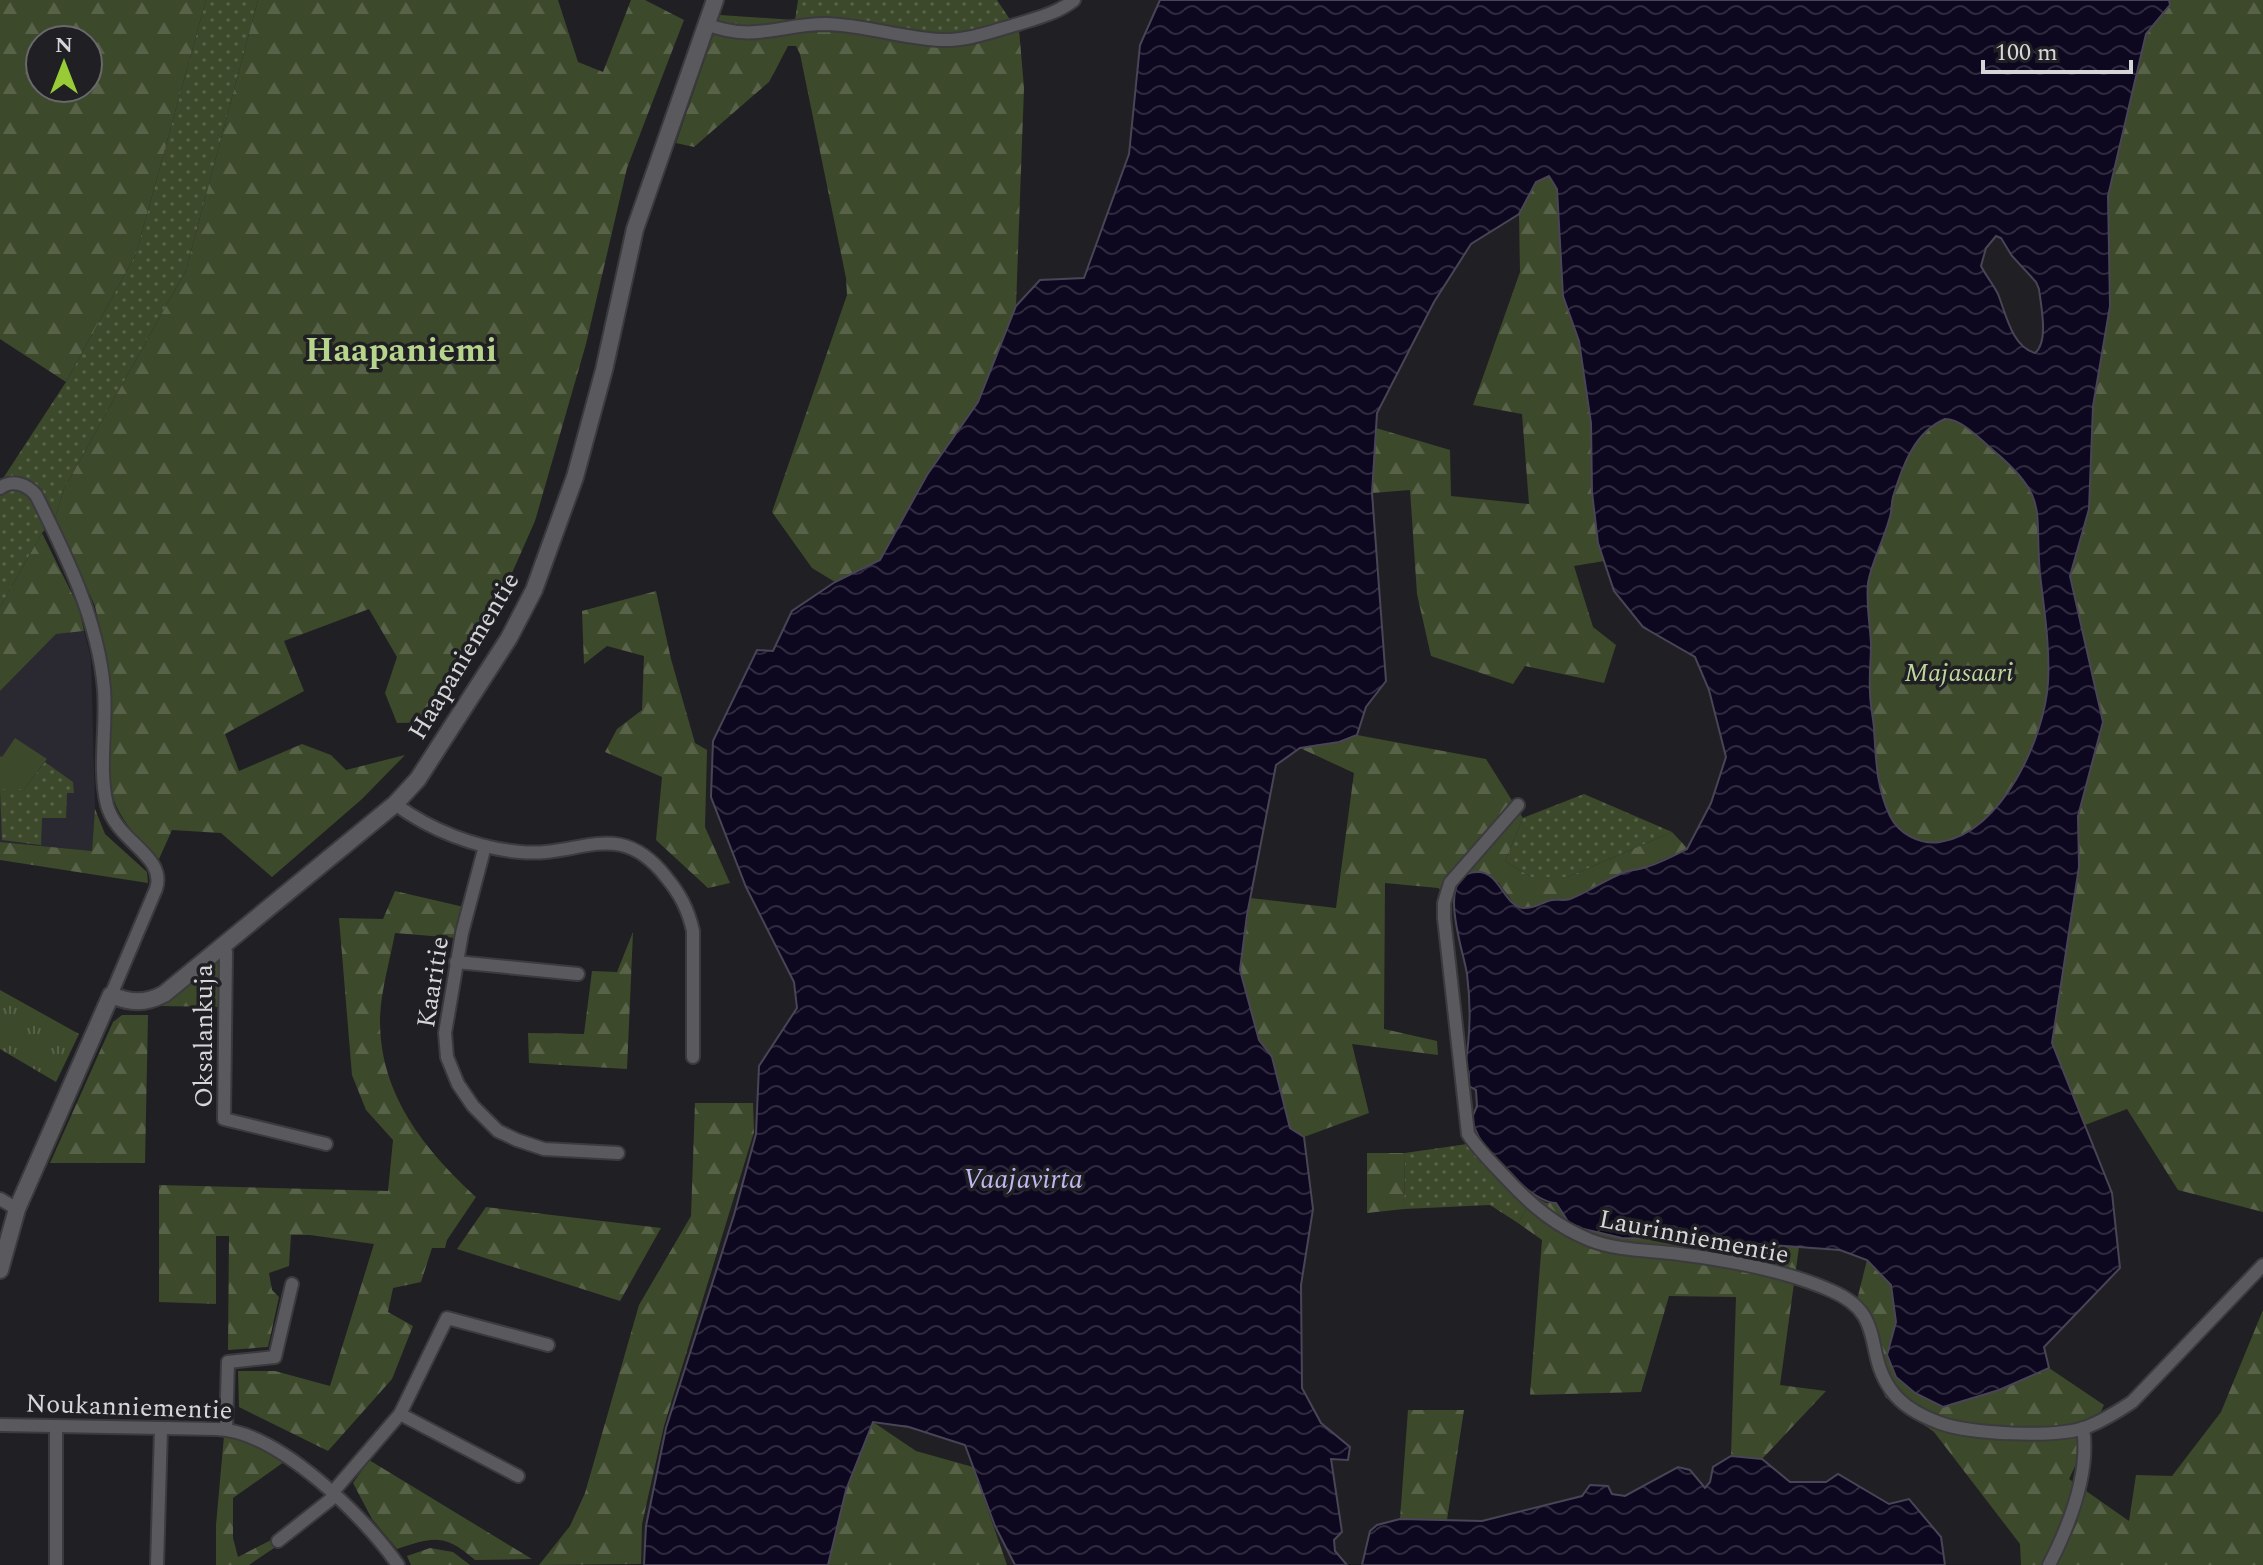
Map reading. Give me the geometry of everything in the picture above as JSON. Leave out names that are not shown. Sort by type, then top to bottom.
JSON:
[{"type":"street","name":"Haapaniementie","points":[[111,995],[135,1002],[155,999],[164,994],[395,804],[418,779],[509,638],[534,590],[551,546],[585,441],[635,229],[715,0]]},
{"type":"street","points":[[706,24],[751,34],[770,33],[806,24],[838,24],[913,37],[955,40],[1049,14],[1074,0]]},
{"type":"street","points":[[0,488],[14,483],[23,484],[36,495],[87,606],[101,659],[107,805],[117,828],[150,859],[158,873],[156,889],[17,1209],[0,1270]]},
{"type":"street","points":[[395,804],[431,827],[485,846],[520,852],[550,852],[605,843],[630,846],[646,855],[680,895],[689,913],[693,931],[693,1057]]},
{"type":"street","name":"Laurinniementie","points":[[1518,805],[1450,883],[1444,903],[1448,969],[1468,1134],[1535,1209],[1548,1218],[1592,1241],[1757,1268],[1829,1289],[1861,1308],[1872,1332],[1880,1369],[1889,1387],[1898,1399],[1917,1413],[1950,1426],[2025,1433],[2083,1428],[2132,1402],[2263,1265]]},
{"type":"street","name":"Kaaritie","points":[[485,846],[456,962],[445,1033],[447,1057],[458,1084],[473,1106],[498,1131],[517,1140],[544,1149],[618,1153]]},
{"type":"street","name":"Oksalankuja","points":[[222,947],[226,952],[224,1119],[326,1144]]},
{"type":"street","points":[[456,962],[578,974]]},
{"type":"street","points":[[0,1199],[17,1209]]},
{"type":"street","points":[[226,1429],[228,1362],[275,1357],[292,1284]]},
{"type":"street","points":[[278,1541],[334,1495],[400,1414],[447,1318],[548,1345]]},
{"type":"street","points":[[400,1414],[518,1476]]},
{"type":"street","name":"Noukanniementie","points":[[0,1425],[226,1429],[261,1440],[334,1495],[369,1526],[398,1565]]},
{"type":"street","points":[[56,1426],[56,1565]]},
{"type":"street","points":[[2049,1565],[2062,1539],[2077,1490],[2084,1456],[2083,1428]]},
{"type":"street","points":[[157,1565],[161,1429]]},
{"type":"shaded area","points":[[84,631],[91,659],[95,809],[92,851],[0,842],[0,691],[56,634]]},
{"type":"green space","points":[[0,0],[206,0],[136,254],[66,382],[0,339]]},
{"type":"green space","points":[[206,0],[258,0],[186,270],[64,489],[55,518],[42,533],[0,607],[0,483],[66,382],[136,254]]},
{"type":"green space","points":[[258,0],[558,0],[578,62],[603,72],[631,0],[645,0],[684,20],[627,168],[586,344],[535,521],[484,636],[430,722],[397,723],[385,693],[397,657],[369,609],[284,641],[304,691],[225,734],[239,771],[302,744],[331,755],[346,770],[405,755],[362,799],[272,877],[221,833],[172,830],[159,859],[124,819],[111,790],[107,663],[95,606],[55,518],[64,489],[186,270]]},
{"type":"green space","points":[[798,0],[997,0],[1011,21],[975,32],[915,34],[882,24],[795,20]]},
{"type":"green space","points":[[2169,0],[2263,0],[2263,1212],[2178,1190],[2127,1109],[2085,1125],[2052,1043],[2079,867],[2078,816],[2103,722],[2070,576],[2089,509],[2093,406],[2110,306],[2108,196],[2146,34],[2170,5]]},
{"type":"green space","points":[[720,15],[795,20],[804,30],[840,30],[911,41],[1019,29],[1024,88],[1016,306],[978,402],[927,475],[880,560],[835,582],[812,568],[772,512],[847,295],[846,278],[796,46],[788,46],[769,82],[694,147],[676,143]]},
{"type":"green space","points":[[1550,176],[1557,188],[1563,296],[1579,341],[1591,423],[1592,492],[1598,543],[1604,561],[1574,566],[1593,627],[1616,645],[1604,683],[1525,666],[1513,684],[1431,656],[1417,594],[1410,490],[1372,493],[1376,428],[1450,450],[1451,496],[1529,504],[1522,414],[1473,405],[1520,272],[1519,214],[1536,182]]},
{"type":"green space","name":"Majasaari","points":[[1945,419],[1958,422],[1977,436],[2012,467],[2032,494],[2038,519],[2049,668],[2039,729],[2016,779],[2001,802],[1983,821],[1962,835],[1932,842],[1918,840],[1899,828],[1890,816],[1882,794],[1870,696],[1868,583],[1905,463],[1925,432]]},
{"type":"green space","points":[[42,533],[79,608],[84,631],[56,634],[0,691],[0,607]]},
{"type":"green space","points":[[656,591],[695,743],[707,750],[705,827],[730,883],[708,888],[656,840],[662,777],[605,752],[617,729],[642,710],[644,656],[607,646],[584,664],[582,611]]},
{"type":"green space","points":[[1357,735],[1486,759],[1523,818],[1505,861],[1531,877],[1568,877],[1672,832],[1688,849],[1643,868],[1624,872],[1567,901],[1554,900],[1536,907],[1515,905],[1498,882],[1460,881],[1453,900],[1438,888],[1385,883],[1384,1029],[1437,1041],[1438,1055],[1352,1044],[1369,1113],[1304,1137],[1290,1128],[1272,1057],[1259,1040],[1240,970],[1250,898],[1336,908],[1354,773],[1300,748],[1339,742]]},
{"type":"green space","points":[[15,738],[47,759],[24,789],[0,789],[0,756]]},
{"type":"green space","points":[[45,762],[73,782],[74,793],[67,793],[66,818],[42,818],[41,845],[2,840],[0,789],[24,789]]},
{"type":"green space","points":[[1584,794],[1672,832],[1568,877],[1531,877],[1505,861],[1523,818]]},
{"type":"green space","points":[[95,809],[105,834],[147,872],[148,883],[0,860],[0,842],[92,851]]},
{"type":"green space","points":[[395,891],[464,907],[456,938],[395,933],[380,1018],[387,1071],[408,1118],[439,1159],[476,1197],[447,1240],[445,1248],[432,1248],[421,1282],[393,1288],[388,1312],[413,1326],[392,1379],[328,1451],[239,1407],[238,1371],[275,1371],[330,1386],[374,1244],[291,1235],[289,1266],[269,1273],[272,1290],[279,1297],[268,1347],[228,1350],[229,1236],[216,1236],[216,1304],[159,1302],[159,1185],[388,1191],[393,1140],[366,1110],[352,1075],[339,918],[383,919]]},
{"type":"green space","points":[[633,932],[627,1069],[529,1063],[528,1033],[584,1034],[592,971],[617,972]]},
{"type":"green space","points":[[221,959],[221,1007],[161,1006]]},
{"type":"green space","points":[[0,990],[79,1034],[56,1082],[0,1049]]},
{"type":"green space","points":[[122,1015],[148,1015],[145,1163],[50,1163],[113,1022]]},
{"type":"green space","points":[[695,1103],[753,1103],[754,1132],[664,1426],[642,1524],[641,1564],[539,1565],[570,1526],[585,1493],[639,1305],[691,1216]]},
{"type":"green space","points":[[1481,1142],[1534,1196],[1518,1223],[1490,1205],[1404,1209],[1405,1153]]},
{"type":"green space","points":[[1367,1153],[1405,1153],[1404,1209],[1367,1213]]},
{"type":"green space","points":[[1534,1196],[1546,1203],[1556,1203],[1571,1226],[1622,1238],[1691,1239],[1799,1247],[1780,1385],[1826,1391],[1762,1459],[1731,1456],[1736,1297],[1669,1296],[1641,1392],[1530,1395],[1542,1240],[1518,1223]]},
{"type":"green space","points":[[486,1207],[661,1228],[620,1301],[457,1249]]},
{"type":"green space","points":[[1867,1260],[1891,1285],[1896,1322],[1887,1355],[1943,1407],[1999,1390],[2049,1368],[2104,1405],[2069,1479],[2129,1521],[2136,1475],[2172,1476],[2221,1412],[2263,1310],[2263,1565],[2021,1565],[2020,1544],[1934,1432],[1885,1397],[1868,1334],[1855,1308]]},
{"type":"green space","points":[[1408,1410],[1464,1410],[1447,1520],[1400,1519]]},
{"type":"green space","points":[[873,1422],[916,1451],[973,1467],[1007,1565],[828,1565],[846,1490]]},
{"type":"green space","points":[[224,1436],[244,1438],[284,1462],[233,1498],[233,1538],[238,1557],[273,1539],[277,1546],[249,1565],[216,1565],[216,1525]]},
{"type":"green space","points":[[369,1460],[532,1559],[475,1560],[455,1545],[438,1540],[397,1549],[372,1519],[353,1483]]},
{"type":"green space","points":[[430,1548],[453,1552],[470,1565],[411,1565],[407,1556]]},
{"type":"water","name":"Vaajavirta","points":[[1160,0],[2169,0],[2170,5],[2146,34],[2108,196],[2110,306],[2093,406],[2089,509],[2070,576],[2103,722],[2078,816],[2079,867],[2052,1043],[2112,1193],[2120,1268],[2044,1347],[2049,1368],[1999,1390],[1943,1407],[1915,1393],[1896,1377],[1887,1355],[1896,1322],[1891,1285],[1867,1260],[1840,1250],[1691,1239],[1622,1238],[1571,1226],[1556,1203],[1526,1189],[1497,1161],[1481,1141],[1471,1120],[1477,1106],[1476,1090],[1469,1086],[1469,1074],[1464,1071],[1469,1035],[1469,998],[1455,915],[1457,885],[1464,876],[1485,873],[1516,906],[1527,908],[1552,900],[1570,899],[1627,871],[1671,857],[1687,849],[1711,803],[1726,757],[1709,690],[1695,657],[1643,627],[1614,591],[1598,543],[1592,492],[1591,423],[1579,341],[1563,296],[1557,189],[1549,176],[1536,182],[1519,214],[1471,244],[1434,302],[1377,413],[1372,493],[1386,681],[1366,707],[1357,735],[1339,742],[1300,748],[1276,765],[1247,915],[1240,970],[1259,1040],[1272,1057],[1290,1128],[1304,1137],[1313,1209],[1301,1285],[1302,1388],[1321,1423],[1350,1447],[1348,1460],[1331,1459],[1342,1532],[1334,1540],[1335,1551],[1347,1565],[1015,1565],[995,1526],[965,1445],[909,1427],[873,1422],[846,1490],[828,1565],[644,1565],[646,1526],[666,1428],[734,1215],[756,1134],[759,1066],[797,1008],[794,982],[746,887],[711,797],[713,741],[757,650],[773,651],[792,611],[835,582],[880,560],[927,475],[978,402],[1016,306],[1040,280],[1084,278],[1129,154],[1140,45]],"holes":[[[1996,236],[2001,238],[2039,289],[2043,332],[2035,353],[2027,350],[2015,337],[1998,294],[1981,266],[1986,248]],[[1945,419],[1958,422],[1977,436],[2012,467],[2032,494],[2038,519],[2048,682],[2039,729],[2016,779],[2001,802],[1983,821],[1962,835],[1932,842],[1918,840],[1899,828],[1890,816],[1882,794],[1870,696],[1868,583],[1905,463],[1925,432]]]},
{"type":"water","points":[[1731,1456],[1762,1459],[1790,1482],[1826,1482],[1838,1474],[1889,1504],[1909,1499],[1941,1537],[1945,1565],[1362,1565],[1370,1531],[1377,1525],[1400,1519],[1482,1521],[1582,1496],[1590,1485],[1608,1486],[1612,1494],[1625,1496],[1678,1467],[1690,1470],[1705,1488],[1710,1482],[1713,1467]]},
{"type":"district","name":"Haapaniemi","points":[[401,351]]}]
